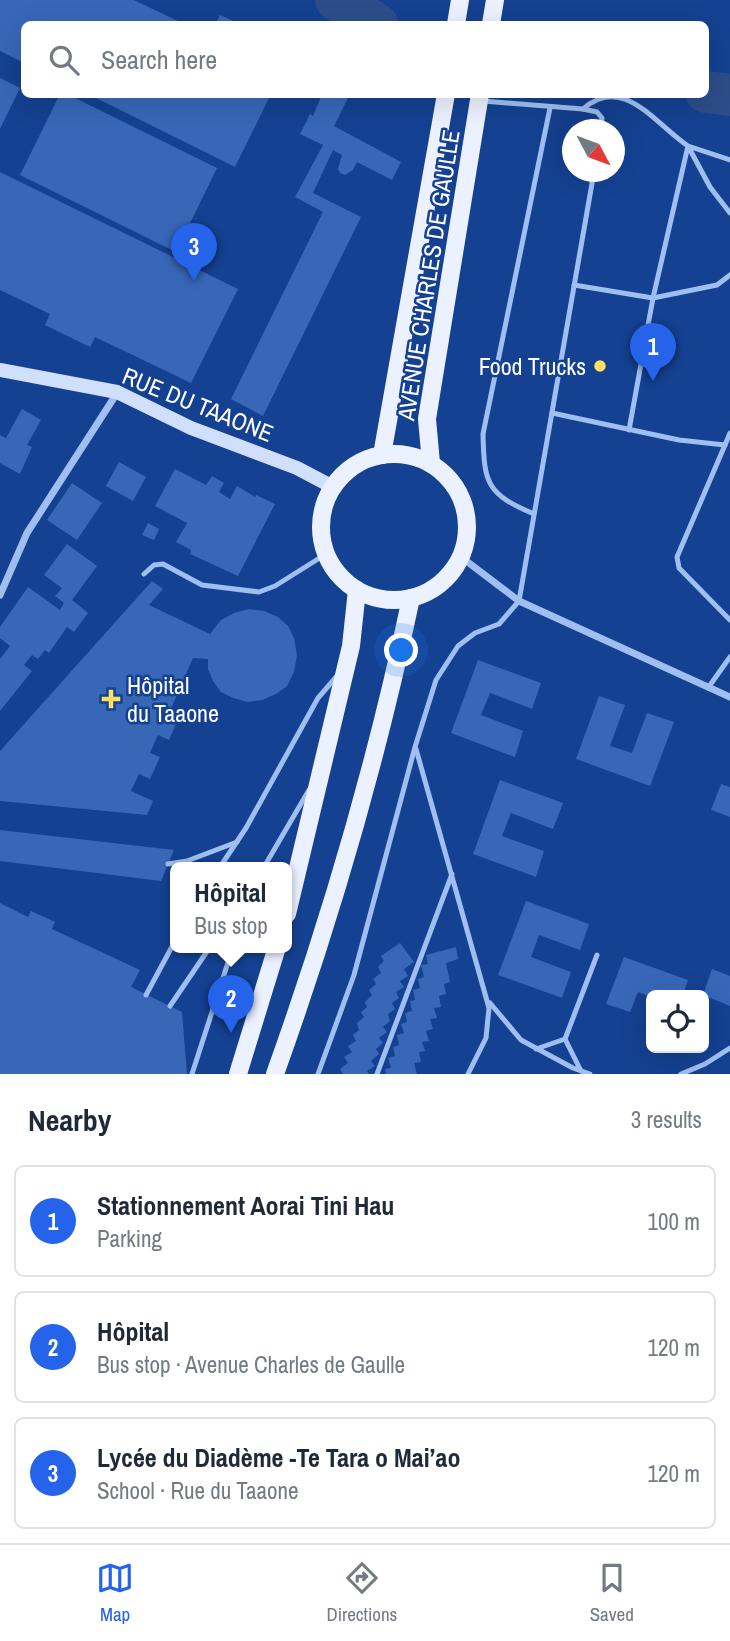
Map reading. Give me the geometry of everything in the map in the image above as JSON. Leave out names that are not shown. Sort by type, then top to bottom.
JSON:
[{"type":"main road","points":[[492,21],[495,0]]},
{"type":"main road","name":"AVENUE CHARLES DE GAULLE","points":[[382,455],[445,98]]},
{"type":"main road","name":"AVENUE CHARLES DE GAULLE","points":[[357,590],[339,575],[326,554],[321,520],[325,503],[333,487],[349,469],[359,463],[382,455],[407,455],[431,463],[427,419],[479,98]]},
{"type":"main road","name":"RUE DU TAAONE","points":[[0,370],[117,392],[191,428],[297,468],[333,487]]},
{"type":"main road","points":[[292,893],[351,646],[357,590],[383,599],[411,598],[440,583],[461,556],[467,528],[462,499],[446,475],[431,463]]},
{"type":"main road","points":[[275,1074],[316,960],[356,824],[411,598]]},
{"type":"main road","points":[[238,1074],[275,953]]},
{"type":"street","points":[[0,595],[27,533],[117,392]]},
{"type":"street","points":[[461,556],[519,601],[730,697]]},
{"type":"lane","points":[[479,98],[550,108],[583,109],[597,112],[602,119]]},
{"type":"lane","points":[[583,109],[600,98]]},
{"type":"lane","points":[[624,98],[647,111],[688,146],[710,187],[730,213]]},
{"type":"lane","points":[[534,514],[506,503],[492,489],[483,466],[483,434],[550,108]]},
{"type":"lane","points":[[688,146],[730,160]]},
{"type":"lane","points":[[629,430],[653,298],[688,146]]},
{"type":"lane","points":[[318,1074],[354,975],[415,747],[436,680],[458,646],[475,633],[499,624],[519,601],[592,182]]},
{"type":"lane","points":[[574,285],[653,298],[717,285],[730,275]]},
{"type":"lane","points":[[552,413],[679,440],[725,445]]},
{"type":"lane","points":[[730,433],[677,557],[679,568],[730,620]]},
{"type":"lane","points":[[144,574],[154,565],[163,564],[202,585],[259,592],[275,586],[326,554]]},
{"type":"lane","points":[[708,688],[730,657]]},
{"type":"lane","points":[[223,862],[318,698],[344,669]]},
{"type":"lane","points":[[415,747],[488,1001],[489,1023],[486,1038],[468,1074]]},
{"type":"lane","points":[[267,862],[322,770]]},
{"type":"lane","points":[[180,862],[237,842]]},
{"type":"lane","points":[[377,1074],[452,874]]},
{"type":"lane","points":[[146,995],[170,950]]},
{"type":"lane","points":[[170,1006],[206,953]]},
{"type":"lane","points":[[192,1074],[231,953]]},
{"type":"lane","points":[[581,1071],[565,1039],[597,955]]},
{"type":"lane","points":[[488,1001],[512,1031],[536,1049],[590,1074]]},
{"type":"lane","points":[[536,1049],[565,1039]]},
{"type":"lane","points":[[681,1074],[705,1064],[730,1048]]},
{"type":"building","points":[[0,0],[134,0],[178,21],[21,21],[21,62],[0,51]]},
{"type":"building","points":[[220,15],[233,21],[217,21]]},
{"type":"building","points":[[0,78],[20,88],[0,129]]},
{"type":"building","points":[[58,98],[75,98],[217,168],[176,252],[20,175]]},
{"type":"building","points":[[96,98],[269,98],[235,167]]},
{"type":"building","points":[[320,98],[348,98],[334,126],[401,162],[392,180],[357,162],[353,170],[345,175],[338,169],[342,155],[333,150],[313,193],[361,217],[263,416],[231,399],[323,212],[295,197],[323,145],[300,134],[310,114],[313,116]]},
{"type":"building","points":[[0,172],[238,289],[191,383],[95,337],[90,347],[45,325],[50,314],[0,290]]},
{"type":"building","points":[[22,409],[41,420],[27,445],[32,447],[20,474],[0,463],[0,435],[6,438]]},
{"type":"building","points":[[119,462],[146,477],[133,501],[106,486]]},
{"type":"building","points":[[175,469],[206,485],[212,476],[224,483],[219,492],[230,499],[237,486],[255,497],[256,495],[275,504],[238,576],[190,554],[191,550],[176,542],[187,523],[155,506]]},
{"type":"building","points":[[72,483],[102,503],[77,540],[47,520]]},
{"type":"building","points":[[148,523],[159,529],[154,540],[142,535]]},
{"type":"building","points":[[67,544],[97,566],[72,600],[88,613],[74,632],[67,627],[49,653],[45,650],[38,659],[32,655],[24,665],[32,671],[0,711],[0,659],[10,646],[0,638],[0,627],[28,587],[60,610],[64,603],[55,596],[62,588],[44,575]]},
{"type":"building","name":"Hôpital du Taaone","points":[[152,581],[163,589],[149,605],[210,634],[221,620],[249,609],[278,617],[288,626],[294,638],[297,656],[294,672],[287,686],[262,700],[248,702],[233,698],[221,692],[213,681],[208,669],[208,659],[193,658],[169,713],[179,717],[169,740],[158,735],[150,753],[160,757],[150,779],[139,774],[131,791],[153,801],[147,815],[0,801],[0,751]]},
{"type":"building","points":[[478,660],[541,683],[532,709],[490,693],[481,715],[523,731],[515,757],[451,733]]},
{"type":"building","points":[[599,696],[625,705],[610,746],[632,753],[647,713],[674,722],[650,786],[576,759]]},
{"type":"building","points":[[500,780],[563,803],[553,829],[511,813],[502,836],[544,851],[536,877],[473,854]]},
{"type":"building","points":[[721,784],[730,787],[730,817],[711,810]]},
{"type":"building","points":[[0,830],[174,850],[161,881],[0,861]]},
{"type":"building","points":[[526,901],[589,924],[580,950],[539,935],[531,957],[571,972],[562,998],[498,975]]},
{"type":"building","points":[[0,903],[28,917],[31,911],[55,922],[52,929],[140,970],[131,987],[182,1012],[187,1074],[0,1074]]},
{"type":"building","points":[[400,943],[414,962],[404,969],[408,976],[400,981],[404,987],[396,992],[399,998],[392,1003],[395,1009],[388,1014],[390,1021],[383,1027],[387,1032],[379,1038],[383,1043],[376,1049],[379,1054],[371,1061],[375,1066],[367,1071],[369,1074],[343,1074],[340,1069],[348,1063],[344,1057],[352,1052],[348,1046],[356,1041],[353,1035],[359,1030],[357,1023],[364,1017],[361,1012],[367,1007],[365,1002],[372,995],[369,990],[376,984],[373,979],[381,973],[378,967],[384,961],[381,956]]},
{"type":"building","points":[[456,947],[458,959],[446,963],[450,982],[444,984],[446,994],[439,996],[441,1007],[434,1008],[437,1018],[430,1019],[433,1029],[426,1031],[429,1041],[422,1042],[425,1051],[419,1052],[421,1062],[414,1063],[417,1074],[386,1074],[385,1069],[391,1068],[388,1058],[395,1056],[393,1047],[399,1045],[397,1035],[404,1033],[401,1024],[407,1022],[405,1013],[412,1011],[410,1001],[415,1000],[413,990],[420,988],[418,979],[424,977],[421,965],[428,964],[426,955]]},
{"type":"building","points":[[624,957],[688,980],[685,990],[646,990],[646,995],[638,992],[630,1012],[606,1004]]},
{"type":"building","points":[[712,969],[730,976],[730,1006],[709,997],[709,990],[705,990]]},
{"type":"waterway","points":[[336,0],[372,21]]},
{"type":"waterway","points":[[709,92],[730,95]]},
{"type":"place","name":"Lycée du Diadème -Te Tara o Mai’ao","points":[[194,281]]},
{"type":"place","name":"Food Trucks","points":[[600,366]]},
{"type":"place","name":"Stationnement Aorai Tini Hau","points":[[653,381]]},
{"type":"place","name":"Hôpital du Taaone","points":[[111,699]]},
{"type":"place","name":"Hôpital","points":[[231,1033]]}]
